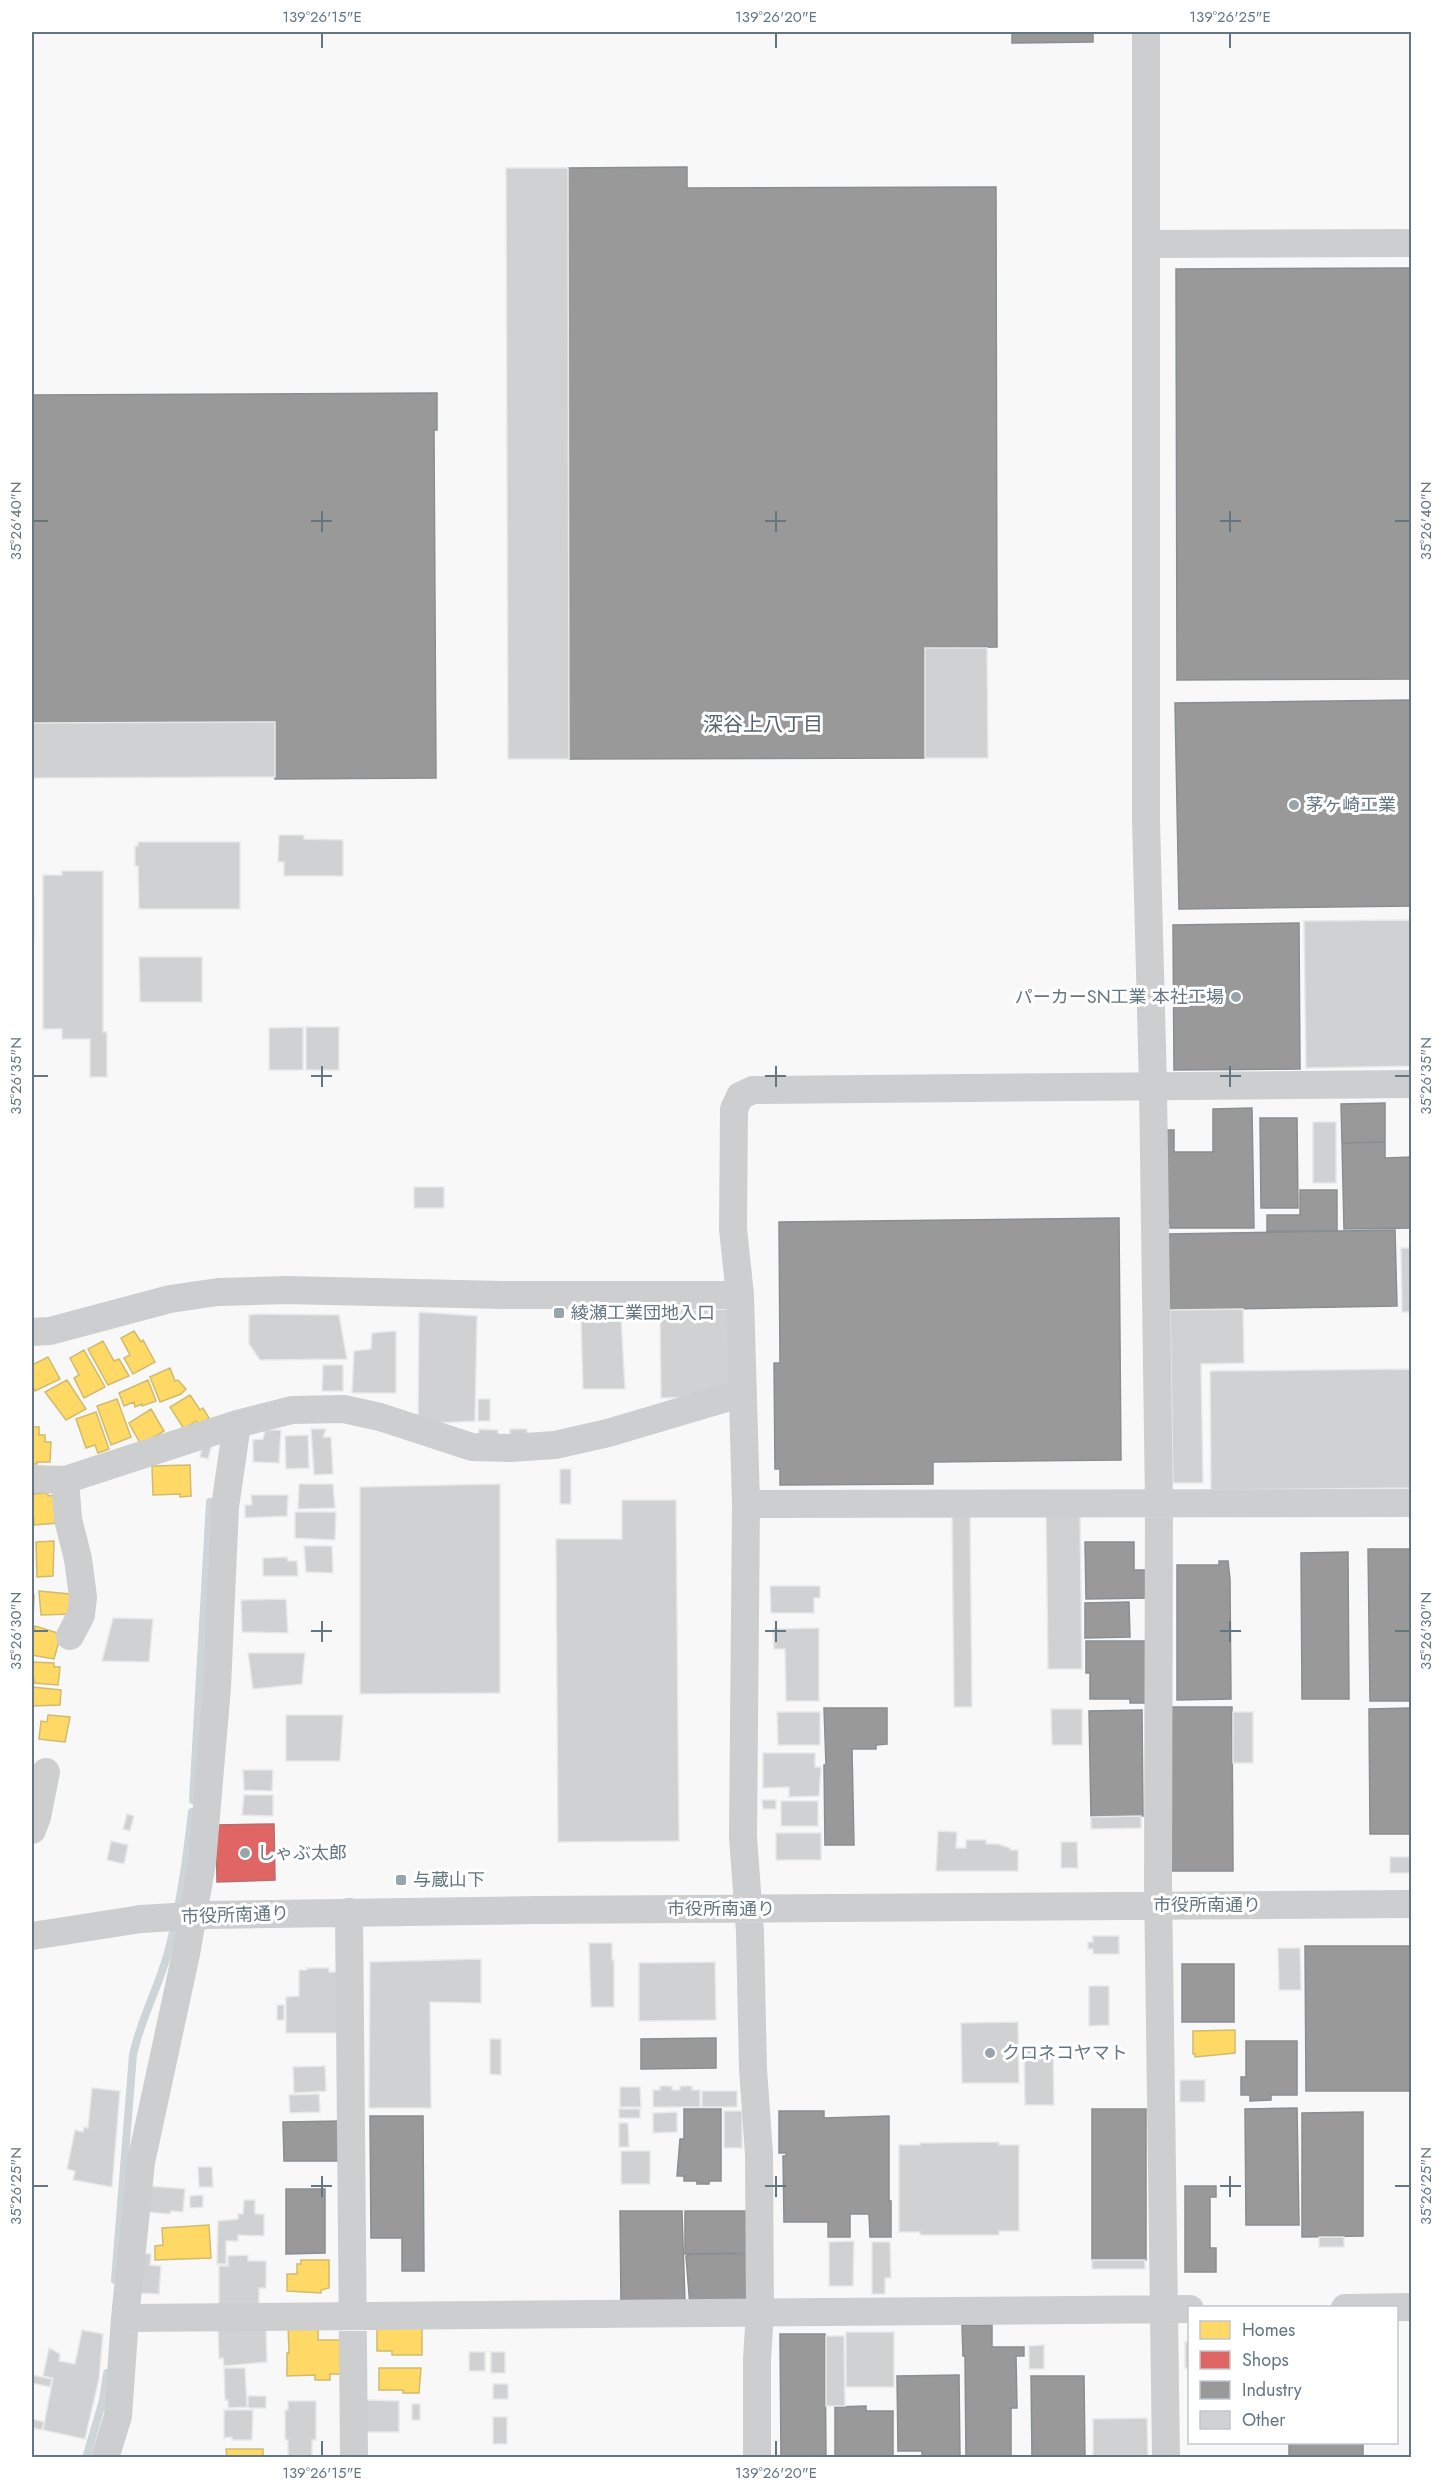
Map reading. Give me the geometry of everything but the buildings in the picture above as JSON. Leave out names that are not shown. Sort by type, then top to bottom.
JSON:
[{"type":"street","points":[[1146,32],[1146,820],[1153,1086],[1159,1504],[1158,1905],[1177,2309],[1166,2457]]},
{"type":"street","points":[[1146,244],[1412,243]]},
{"type":"street","points":[[757,2457],[757,2359],[760,2311],[759,2154],[753,2069],[750,1932],[743,1837],[746,1504],[740,1295],[733,1218],[734,1109],[740,1096],[753,1090],[1412,1084]]},
{"type":"street","points":[[32,1332],[50,1331],[170,1299],[218,1292],[286,1290],[502,1295],[740,1295]]},
{"type":"street","points":[[32,1479],[65,1480],[237,1424],[292,1410],[344,1409],[380,1417],[472,1447],[533,1447],[555,1445],[608,1433],[743,1393]]},
{"type":"street","points":[[105,2457],[118,2416],[125,2318],[141,2162],[186,1954],[202,1863],[218,1687],[225,1507],[237,1424]]},
{"type":"street","points":[[65,1480],[68,1519],[78,1559],[83,1597],[81,1615],[70,1636]]},
{"type":"street","points":[[746,1504],[1412,1503]]},
{"type":"street","points":[[32,1830],[37,1817],[46,1772]]},
{"type":"street","name":"市役所南通り","points":[[32,1936],[141,1919],[207,1915],[748,1908],[1412,1904]]},
{"type":"street","points":[[349,1912],[354,2457]]},
{"type":"street","points":[[125,2318],[1177,2309]]},
{"type":"waterway","points":[[193,1800],[210,1502]]},
{"type":"waterway","points":[[115,2280],[133,2055],[170,1945],[183,1879],[192,1812]]},
{"type":"waterway","points":[[86,2458],[103,2400],[107,2373]]},
{"type":"place","name":"茅ヶ崎工業","points":[[1294,805]]},
{"type":"place","name":"パーカーSN工業 本社工場","points":[[1236,997]]},
{"type":"place","name":"綾瀬工業団地入口","points":[[559,1313]]},
{"type":"place","name":"しゃぶ太郎","points":[[245,1853]]},
{"type":"place","name":"与蔵山下","points":[[401,1880]]},
{"type":"place","name":"クロネコヤマト","points":[[990,2053]]},
{"type":"district","name":"深谷上八丁目","points":[[763,724]]}]
